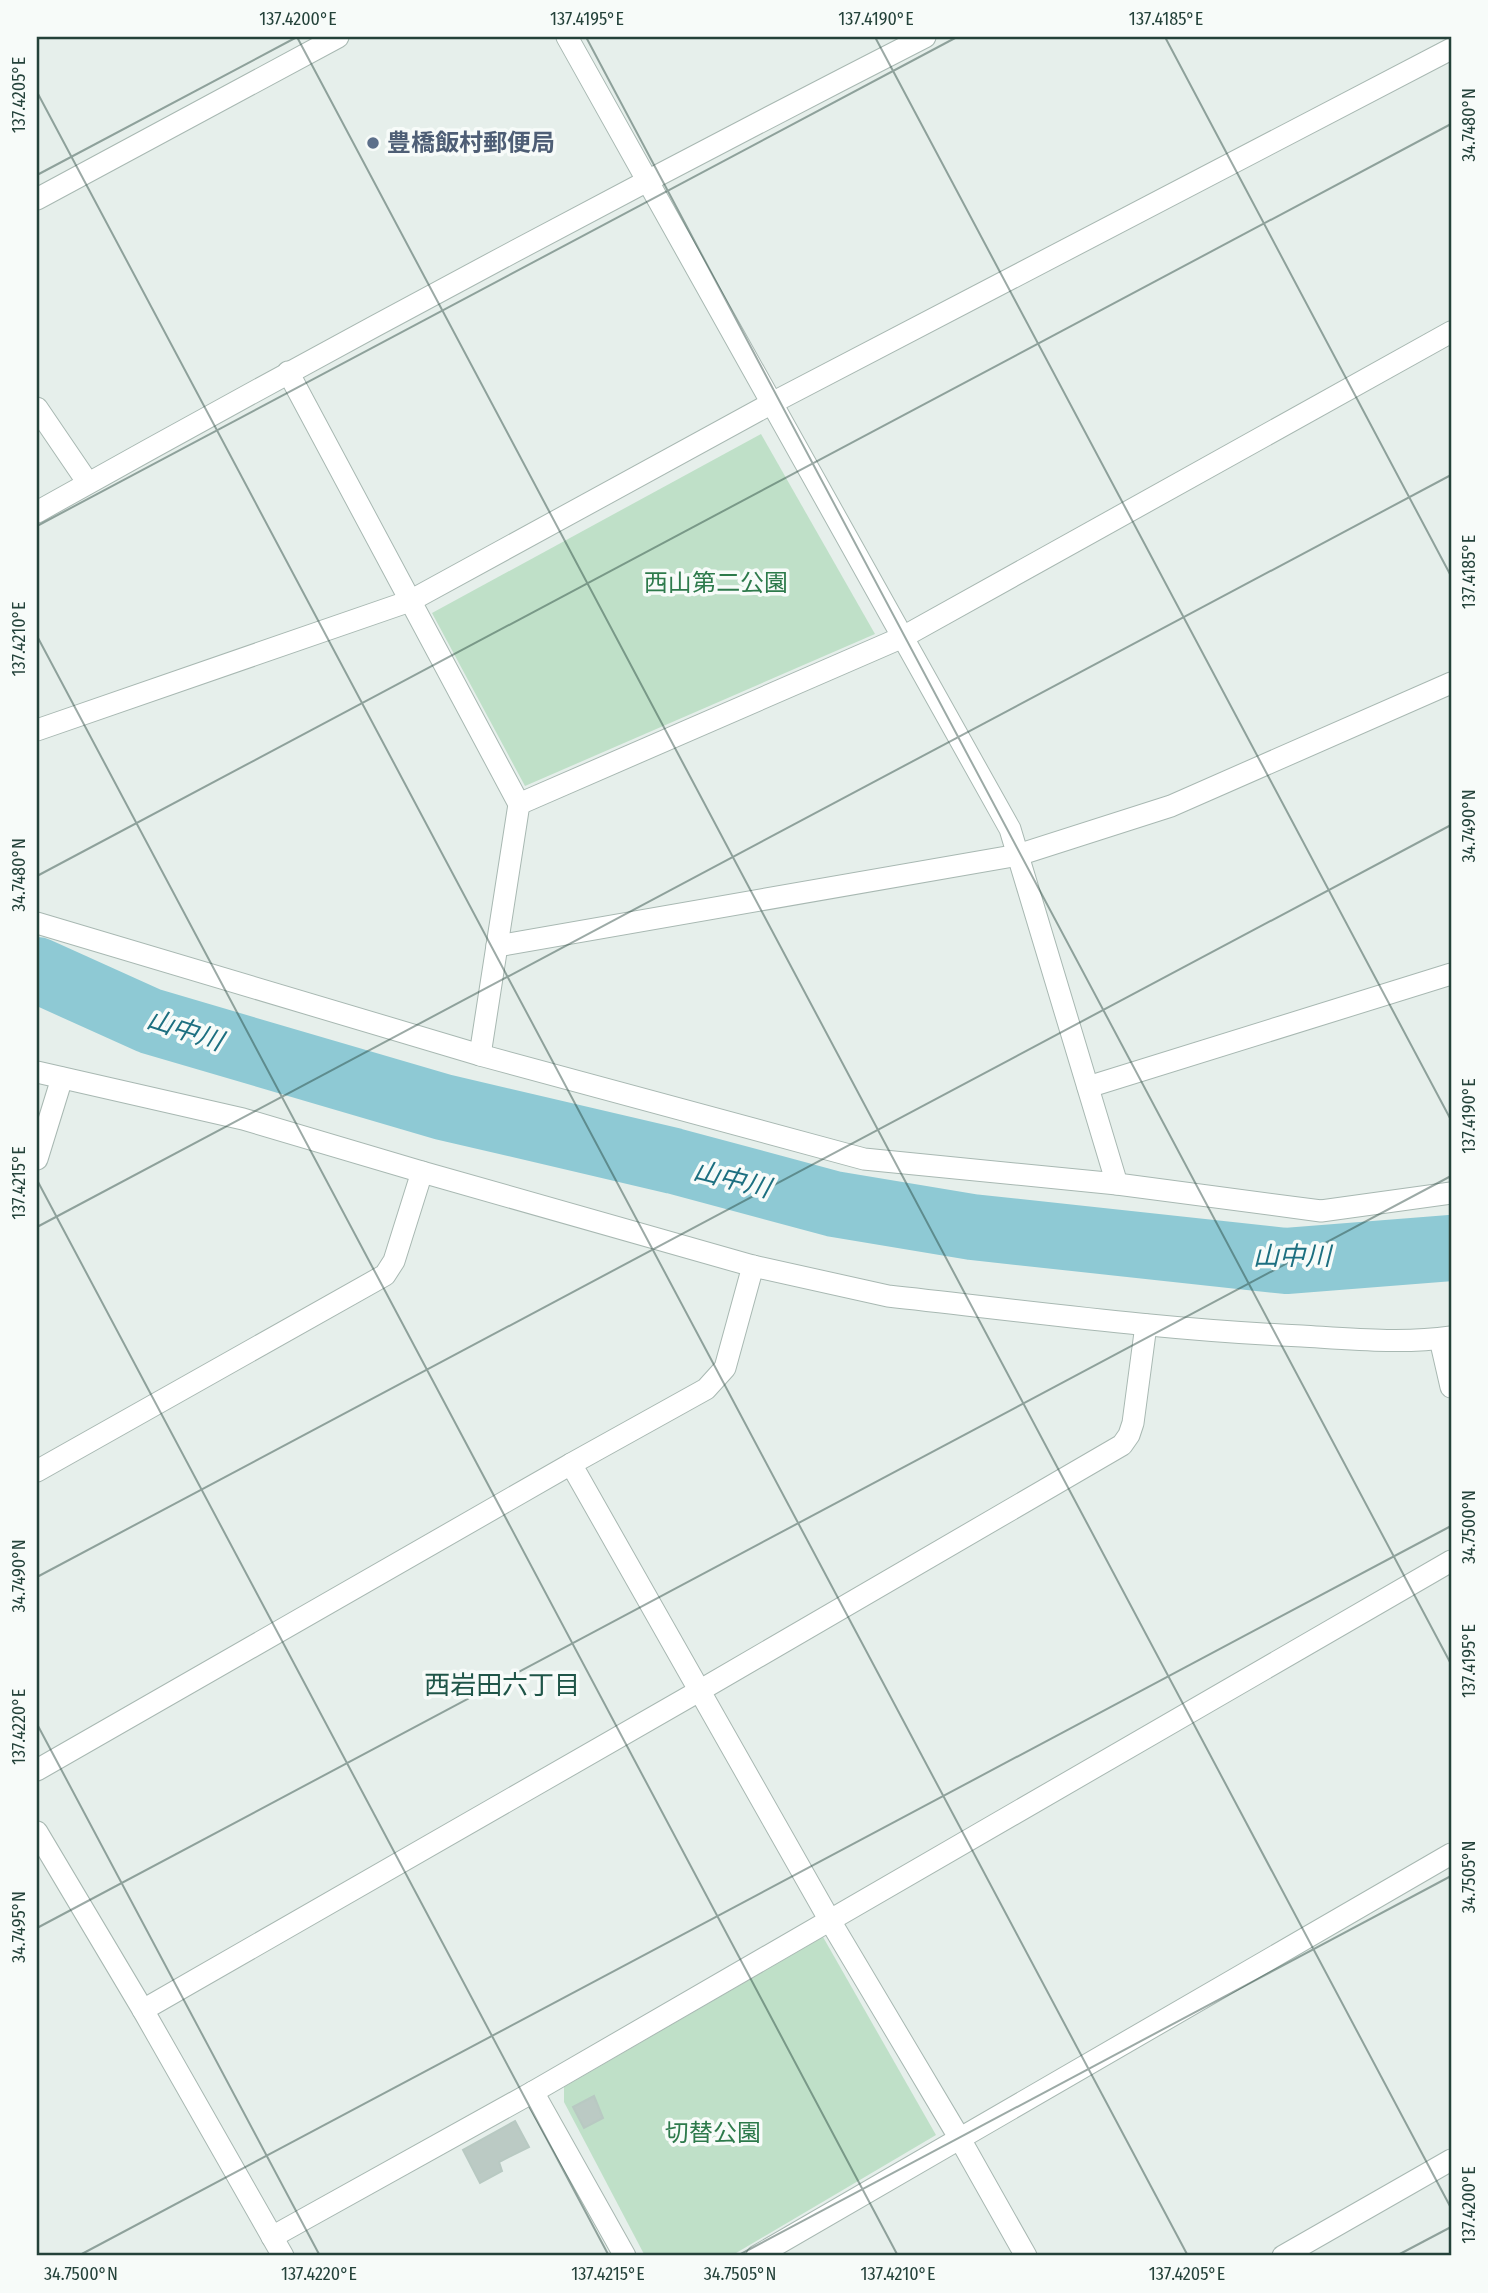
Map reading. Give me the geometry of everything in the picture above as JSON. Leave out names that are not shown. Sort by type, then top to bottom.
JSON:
[{"type":"street","points":[[37,199],[338,37]]},
{"type":"street","points":[[567,37],[1010,829],[1117,1184]]},
{"type":"street","points":[[37,512],[288,372],[647,180],[925,37]]},
{"type":"street","points":[[37,730],[410,601],[772,403],[1451,49]]},
{"type":"street","points":[[519,804],[903,637],[1451,332]]},
{"type":"street","points":[[288,372],[519,804],[480,1055]]},
{"type":"street","points":[[37,408],[88,483]]},
{"type":"street","points":[[497,946],[1018,855],[1171,806],[1451,684]]},
{"type":"street","points":[[37,923],[480,1055],[864,1159],[1117,1184],[1321,1211],[1451,1193]]},
{"type":"street","points":[[1088,1087],[1451,974]]},
{"type":"street","points":[[37,1072],[243,1119],[753,1266],[888,1296],[1146,1325],[1272,1335],[1358,1339],[1446,1338],[1451,1387]]},
{"type":"street","points":[[37,1159],[62,1078]]},
{"type":"street","points":[[37,1471],[385,1275],[394,1261],[422,1172]]},
{"type":"street","points":[[37,1770],[706,1389],[725,1368],[753,1266]]},
{"type":"street","points":[[143,2010],[1122,1445],[1133,1423],[1146,1325]]},
{"type":"street","points":[[571,1464],[829,1919],[960,2138],[1026,2256]]},
{"type":"street","points":[[272,2236],[533,2092],[1451,1561]]},
{"type":"street","points":[[37,1832],[143,2010],[283,2256]]},
{"type":"street","points":[[757,2256],[1451,1854]]},
{"type":"street","points":[[533,2092],[625,2256]]},
{"type":"street","points":[[1283,2256],[1451,2160]]},
{"type":"green space","name":"西山第二公園","points":[[761,434],[875,634],[525,786],[432,613]]},
{"type":"green space","name":"切替公園","points":[[823,1937],[936,2135],[731,2256],[645,2256],[564,2102],[564,2087]]},
{"type":"building","points":[[594,2096],[603,2118],[584,2128],[573,2107]]},
{"type":"building","points":[[515,2121],[529,2147],[499,2162],[502,2171],[480,2183],[463,2150]]},
{"type":"waterway","name":"山中川","points":[[37,970],[150,1021],[443,1107],[674,1161],[834,1204],[972,1227],[1286,1261],[1451,1248]]},
{"type":"place","name":"豊橋飯村郵便局","points":[[373,143]]},
{"type":"district","name":"西岩田六丁目","points":[[502,1685]]}]
